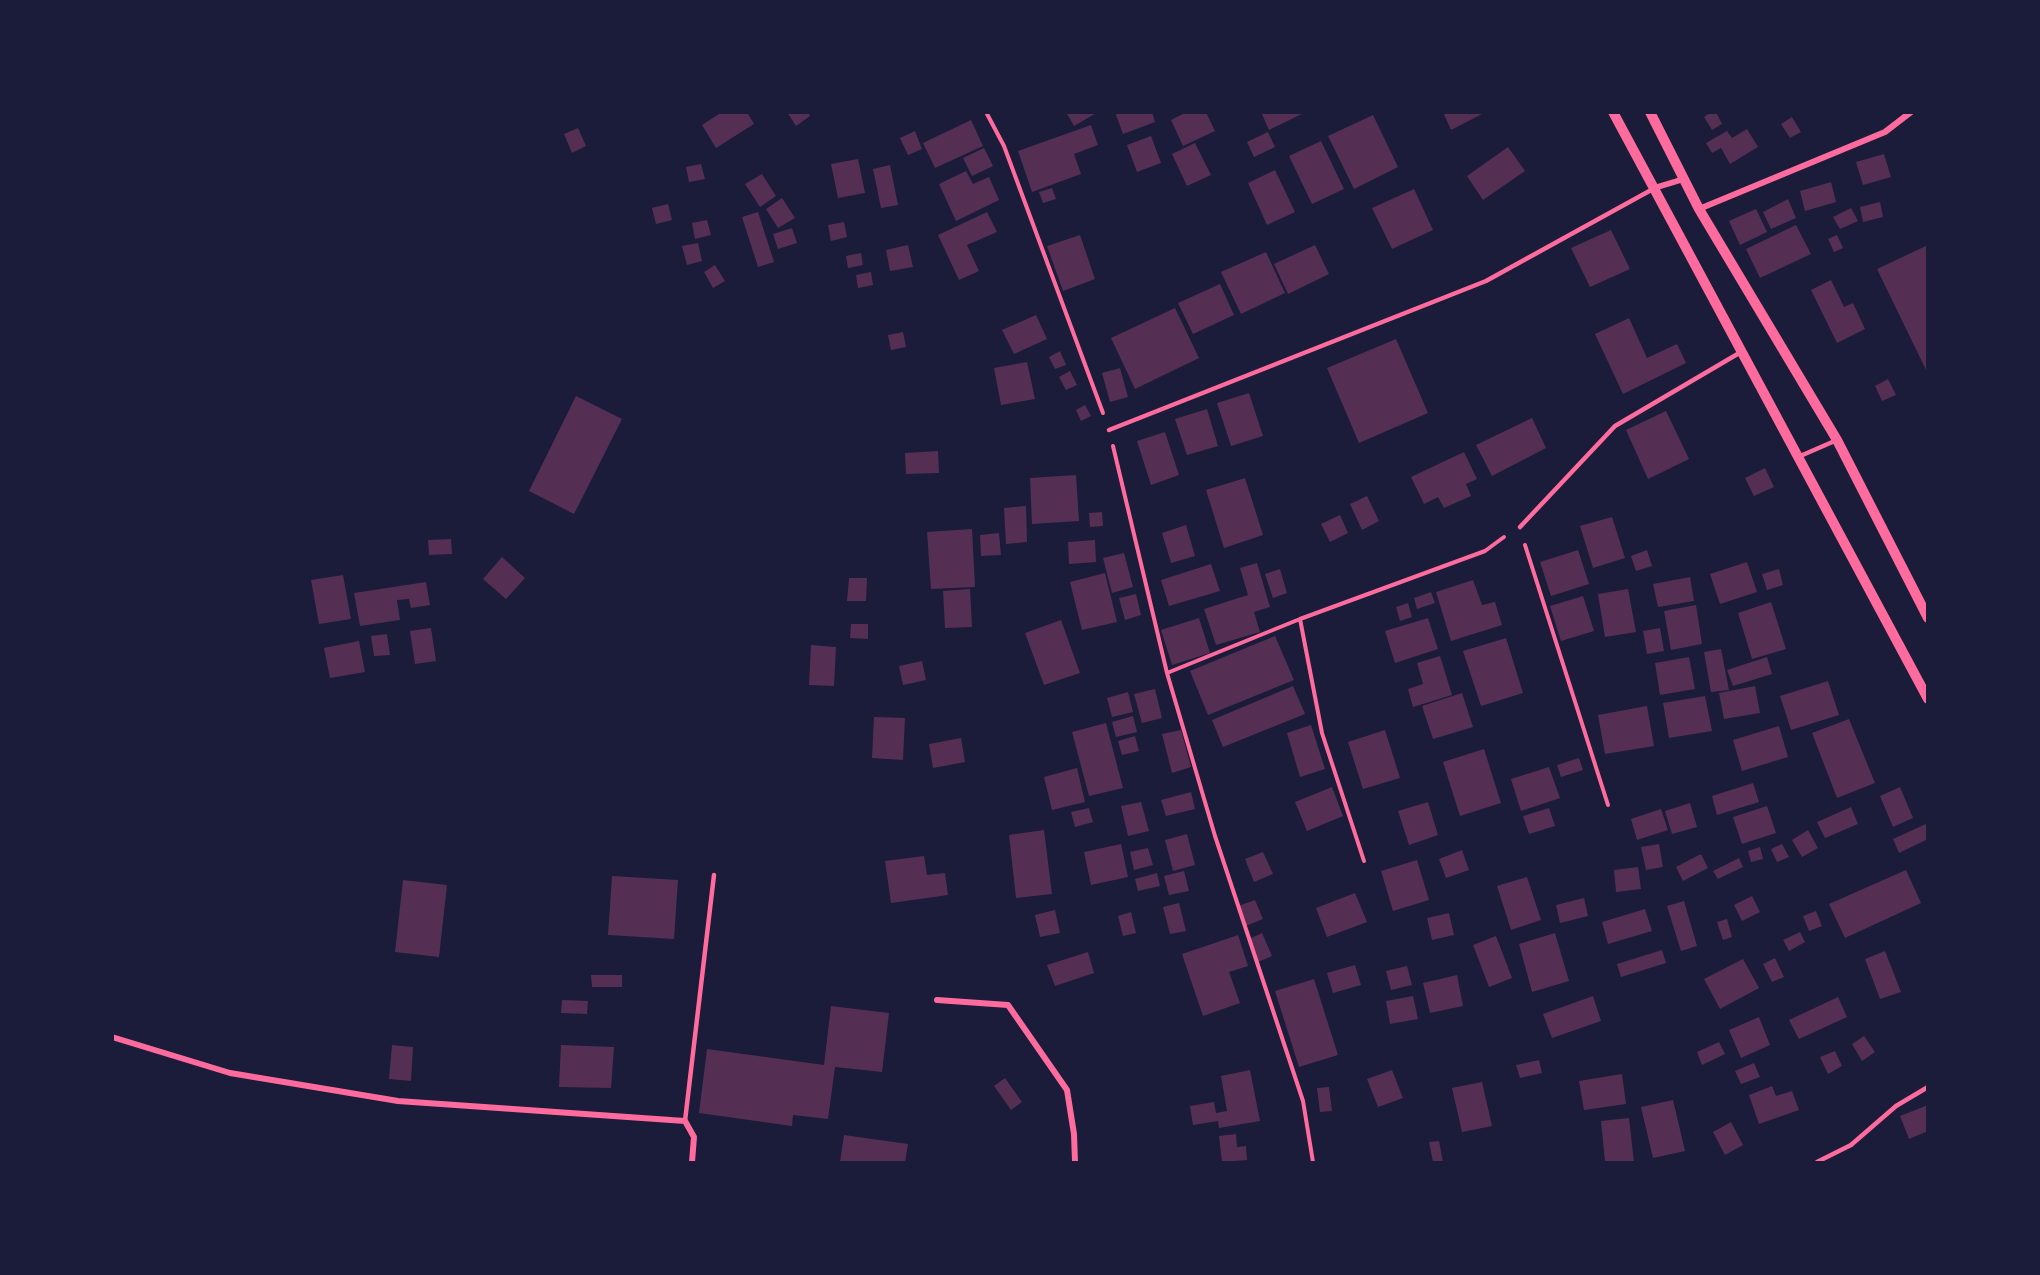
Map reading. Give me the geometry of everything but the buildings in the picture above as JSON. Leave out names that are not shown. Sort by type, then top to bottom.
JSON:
[{"type":"street","points":[[1614,112],[1653,189],[1928,699]]},
{"type":"street","points":[[1650,112],[1699,209],[1837,440],[1928,618]]},
{"type":"street","points":[[1699,209],[1885,132],[1911,112]]},
{"type":"street","points":[[1653,189],[1684,179]]},
{"type":"street","points":[[937,1000],[1008,1005],[1067,1089],[1074,1134],[1075,1162]]},
{"type":"street","points":[[112,1037],[230,1073],[398,1101],[685,1121],[694,1137],[692,1162]]},
{"type":"lane","points":[[1109,430],[1486,281],[1653,189]]},
{"type":"lane","points":[[1520,527],[1615,426],[1741,352]]},
{"type":"lane","points":[[1797,457],[1837,440]]},
{"type":"lane","points":[[685,1121],[714,875]]},
{"type":"lane","points":[[1817,1162],[1851,1145],[1896,1106],[1928,1087]]},
{"type":"path","points":[[986,112],[1004,146],[1109,430],[1167,673],[1215,836],[1303,1101],[1313,1162]]},
{"type":"path","points":[[1167,673],[1300,619],[1485,551],[1520,527],[1608,805]]},
{"type":"path","points":[[1300,619],[1322,734],[1364,861]]}]
